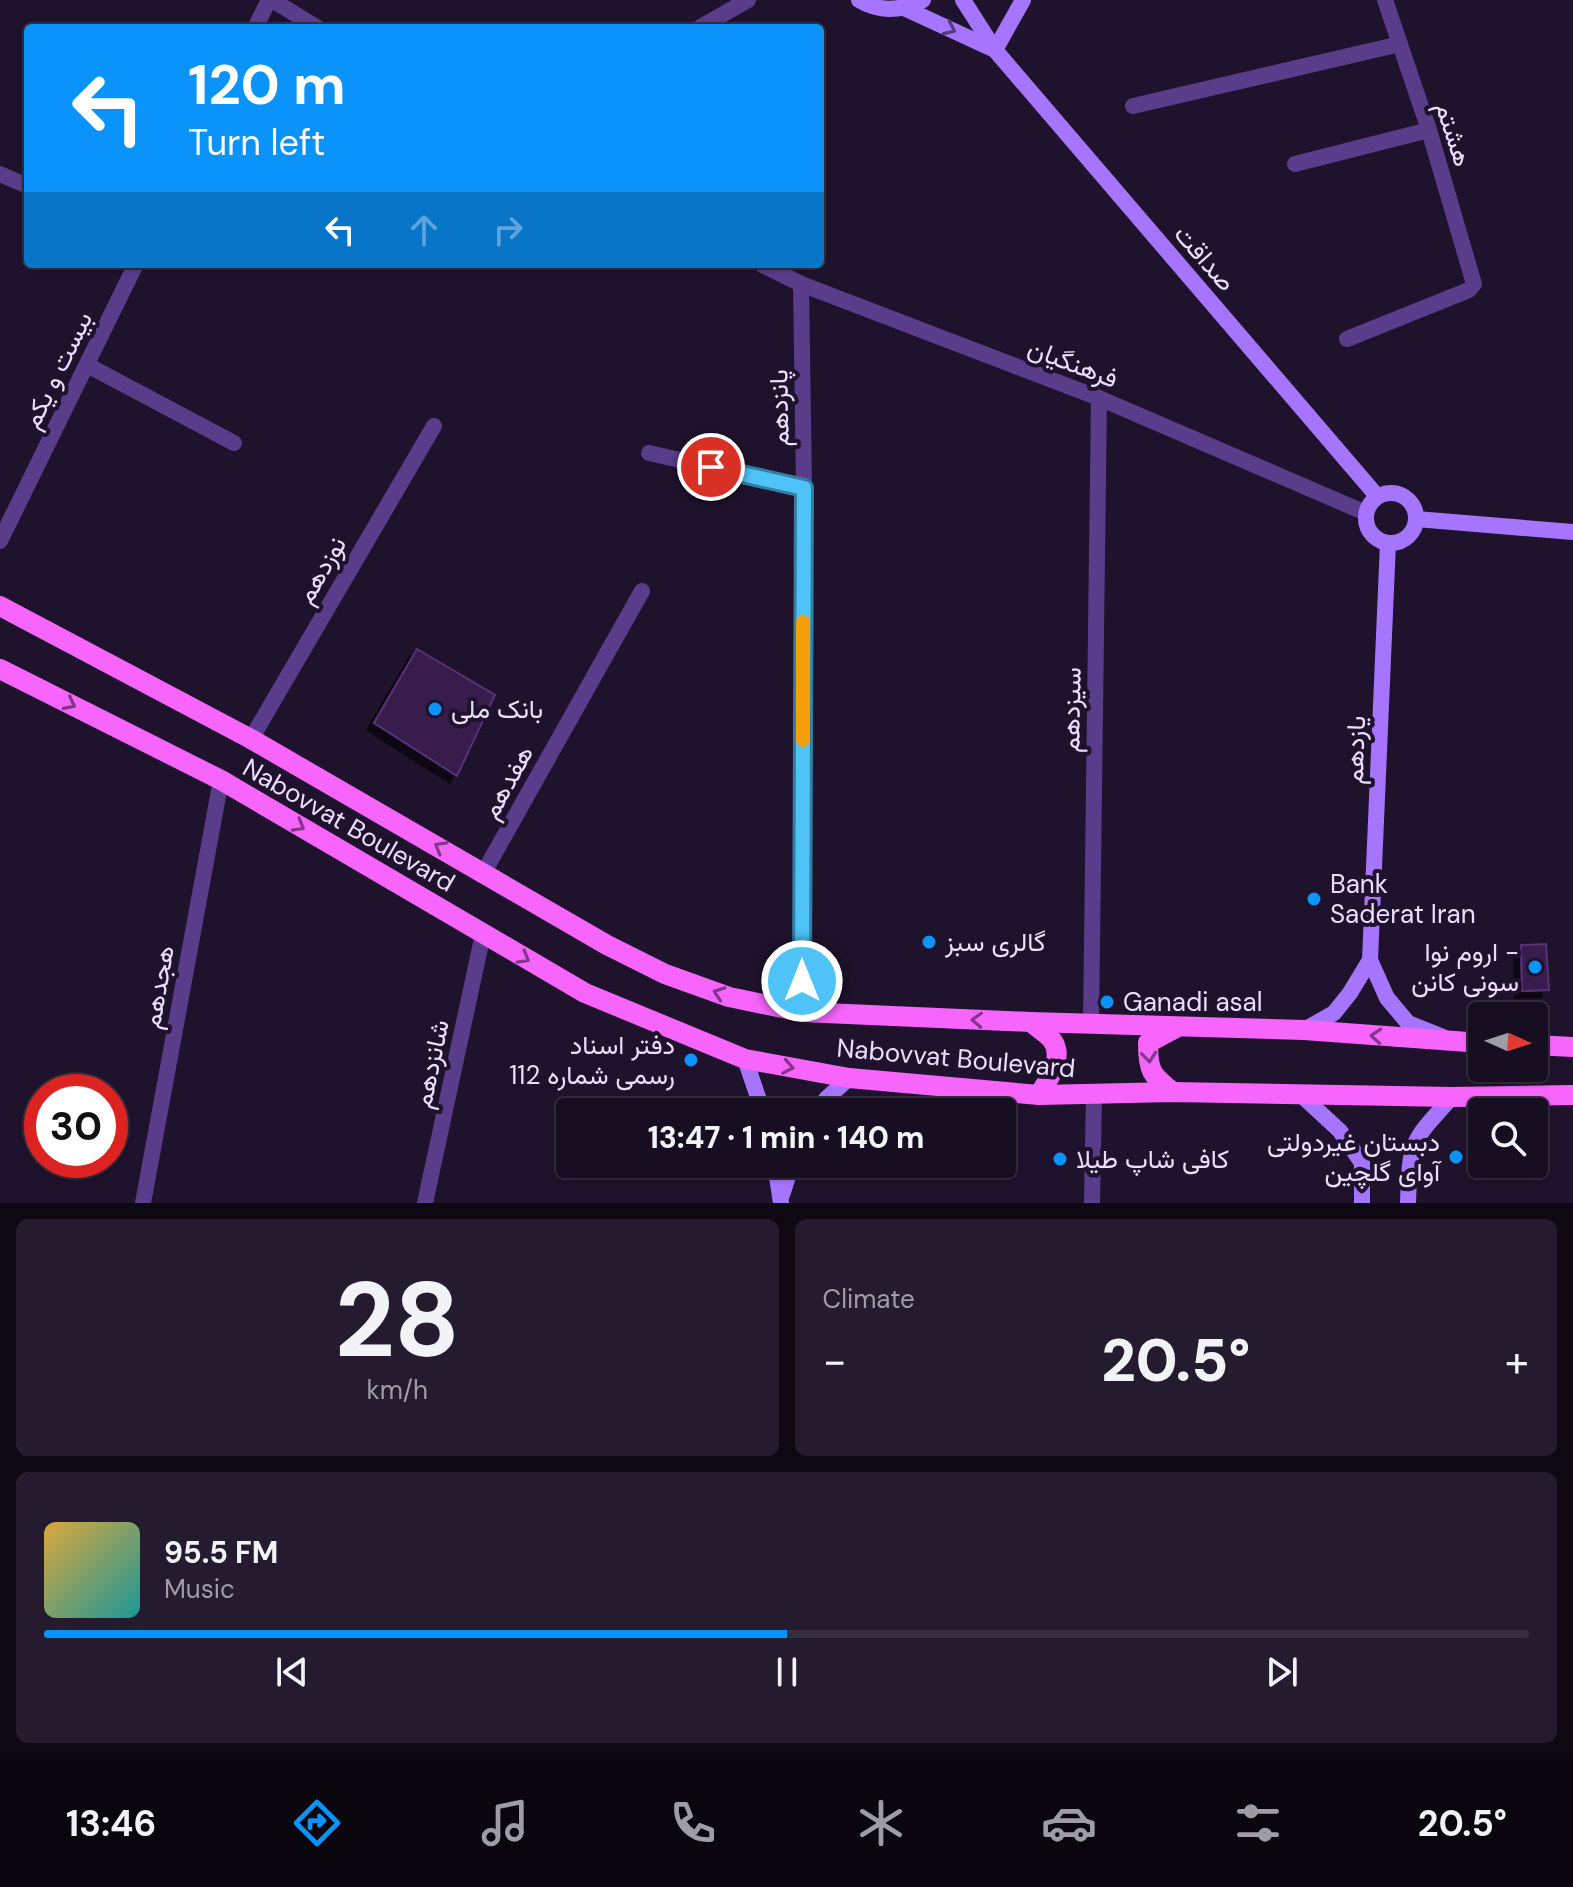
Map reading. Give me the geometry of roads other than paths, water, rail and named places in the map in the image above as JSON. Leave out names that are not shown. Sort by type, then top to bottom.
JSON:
[{"type":"main road","name":"Nabovvat Boulevard","points":[[0,606],[251,739],[607,945],[665,974],[729,997],[802,1012],[1176,1028],[1304,1030],[1468,1042]]},
{"type":"main road","name":"Nabovvat Boulevard","points":[[0,669],[221,780],[585,993],[745,1059],[849,1078],[1039,1095],[1173,1092],[1452,1097],[1573,1095]]},
{"type":"main road","points":[[1031,1022],[1054,1041],[1057,1057],[1039,1095]]},
{"type":"main road","points":[[1173,1092],[1152,1076],[1148,1043],[1176,1028]]},
{"type":"main road","points":[[1548,1046],[1573,1047]]},
{"type":"street","points":[[257,24],[270,0],[311,24]]},
{"type":"street","points":[[706,24],[748,0],[762,0]]},
{"type":"street","points":[[859,0],[876,8],[904,8],[923,0]]},
{"type":"street","name":"صداقت","points":[[963,0],[995,50],[1377,496]]},
{"type":"street","points":[[995,50],[1023,0]]},
{"type":"street","name":"هشتم","points":[[1347,339],[1469,290],[1474,284],[1429,130],[1385,0]]},
{"type":"street","name":"صداقت","points":[[904,8],[995,50]]},
{"type":"street","points":[[1133,106],[1400,44]]},
{"type":"street","points":[[1295,164],[1429,130]]},
{"type":"street","points":[[0,174],[24,184]]},
{"type":"street","name":"بیست و یکم","points":[[0,541],[134,268]]},
{"type":"street","name":"فرهنگیان","points":[[769,268],[801,284],[1099,398],[1366,513]]},
{"type":"street","name":"پانزدهم","points":[[801,284],[804,488],[802,1012]]},
{"type":"street","points":[[87,365],[234,443]]},
{"type":"street","name":"سیزدهم","points":[[1091,1023],[1099,398]]},
{"type":"street","name":"نوزدهم","points":[[251,739],[434,426]]},
{"type":"street","points":[[649,453],[804,488]]},
{"type":"street","points":[[1393,492],[1407,498],[1416,511],[1414,527],[1404,540],[1380,541],[1368,529],[1366,513],[1377,496],[1393,492]]},
{"type":"street","points":[[1416,519],[1573,532]]},
{"type":"street","name":"یازدهم","points":[[1370,960],[1388,543]]},
{"type":"street","name":"هفدهم","points":[[484,872],[642,591]]},
{"type":"street","name":"هجدهم","points":[[143,1203],[221,780]]},
{"type":"street","name":"شانزدهم","points":[[425,1203],[483,934]]},
{"type":"street","points":[[1304,1030],[1334,1013],[1370,960]]},
{"type":"street","points":[[1370,960],[1387,998],[1408,1023],[1456,1042]]},
{"type":"street","points":[[745,1059],[758,1098]]},
{"type":"street","points":[[827,1098],[849,1078]]},
{"type":"street","points":[[1092,1203],[1094,1094]]},
{"type":"street","points":[[1300,1094],[1340,1131],[1362,1163],[1362,1203]]},
{"type":"street","points":[[1408,1203],[1409,1155],[1416,1136],[1452,1097]]},
{"type":"street","points":[[777,1178],[781,1202]]},
{"type":"street","points":[[781,1202],[788,1178]]},
{"type":"place","name":"بانک ملی","points":[[435,709]]},
{"type":"place","name":"Bank Saderat Iran","points":[[1314,899]]},
{"type":"place","name":"گالری سبز","points":[[929,942]]},
{"type":"place","name":"اروم نوا - سونی کانن","points":[[1535,967]]},
{"type":"place","name":"Ganadi asal","points":[[1107,1002]]},
{"type":"place","name":"دفتر اسناد رسمی شماره 112","points":[[691,1060]]},
{"type":"place","name":"دبستان غیردولتی آوای گلچین","points":[[1456,1157]]},
{"type":"place","name":"کافی شاپ طیلا","points":[[1060,1159]]}]
